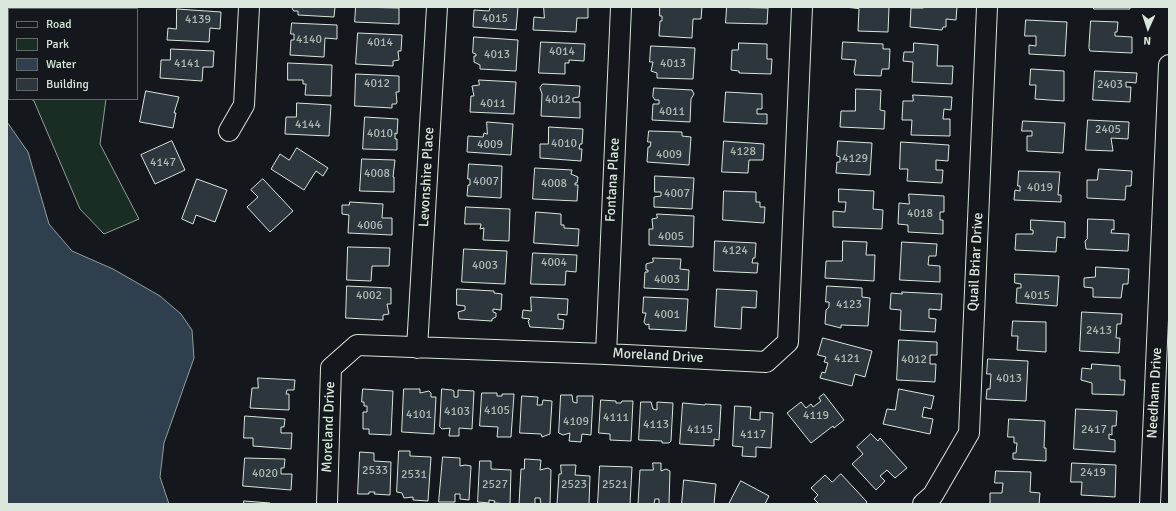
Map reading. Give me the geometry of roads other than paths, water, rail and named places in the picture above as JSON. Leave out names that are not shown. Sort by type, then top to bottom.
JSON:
[{"type":"street","points":[[229,132],[244,105],[249,7]]},
{"type":"street","name":"Levonshire Place","points":[[417,348],[437,7]]},
{"type":"street","name":"Fontana Place","points":[[606,354],[621,7]]},
{"type":"street","name":"Moreland Drive","points":[[327,504],[331,368],[357,345],[606,354],[766,362],[788,342],[802,7]]},
{"type":"street","name":"Quail Briar Drive","points":[[933,501],[968,433],[987,7]]},
{"type":"street","name":"Needham Drive","points":[[1150,504],[1169,65]]},
{"type":"water","points":[[7,122],[28,152],[49,224],[72,251],[113,269],[160,296],[181,314],[192,330],[194,358],[164,443],[160,477],[169,504],[7,504]]}]
